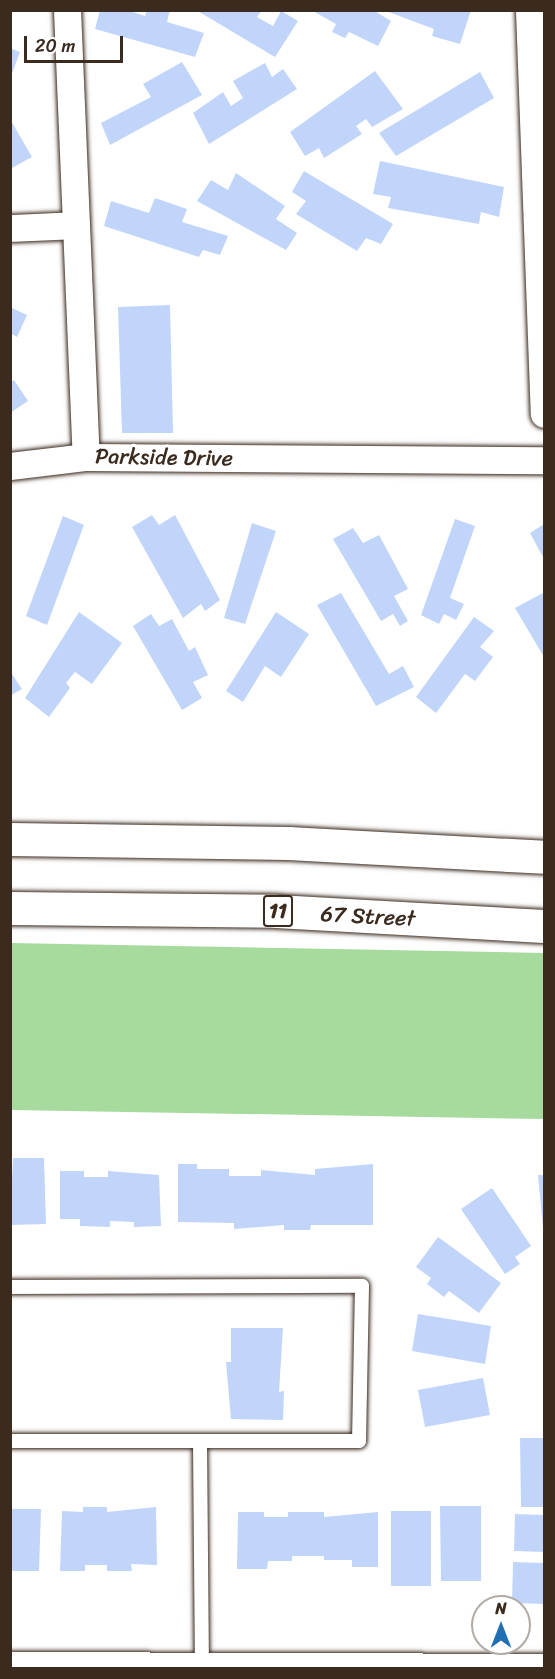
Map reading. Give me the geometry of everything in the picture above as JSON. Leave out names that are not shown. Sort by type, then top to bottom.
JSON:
[{"type":"main road","points":[[10,839],[288,843],[544,857]]},
{"type":"main road","name":"67 Street","points":[[10,908],[276,911],[544,926]]},
{"type":"street","name":"Parkside Drive","points":[[67,10],[86,457],[544,460]]},
{"type":"street","points":[[529,10],[544,414]]},
{"type":"street","points":[[10,228],[76,225]]},
{"type":"street","points":[[10,466],[86,457]]},
{"type":"street","points":[[10,1665],[48,1667],[202,1665],[544,1667]]},
{"type":"lane","points":[[10,1287],[362,1286],[360,1441],[10,1441]]},
{"type":"lane","points":[[200,1441],[202,1665]]},
{"type":"green space","points":[[11,943],[544,953],[544,1119],[11,1110]]},
{"type":"building","points":[[100,10],[127,10],[145,16],[147,10],[170,10],[167,22],[204,33],[195,57],[95,29]]},
{"type":"building","points":[[196,10],[262,10],[257,17],[273,26],[281,11],[298,21],[275,57]]},
{"type":"building","points":[[311,10],[373,10],[391,21],[378,46],[349,32],[345,38],[332,32],[336,24]]},
{"type":"building","points":[[471,10],[460,44],[432,36],[434,29],[386,11]]},
{"type":"building","points":[[10,48],[20,52],[11,76],[10,76]]},
{"type":"building","points":[[182,62],[202,95],[110,145],[101,123],[151,97],[143,84]]},
{"type":"building","points":[[265,63],[272,77],[283,69],[297,89],[209,144],[193,113],[223,92],[231,106],[243,98],[233,81]]},
{"type":"building","points":[[375,71],[403,109],[372,127],[366,119],[356,126],[362,134],[324,158],[319,148],[305,156],[290,132]]},
{"type":"building","points":[[480,72],[494,98],[396,156],[379,133]]},
{"type":"building","points":[[10,119],[32,157],[10,169]]},
{"type":"building","points":[[380,161],[504,187],[499,217],[481,212],[479,224],[388,208],[391,197],[373,194]]},
{"type":"building","points":[[304,171],[393,224],[381,244],[366,238],[357,251],[296,214],[306,201],[292,192]]},
{"type":"building","points":[[236,173],[285,206],[276,219],[297,233],[286,250],[197,201],[211,180],[228,190]]},
{"type":"building","points":[[155,198],[187,209],[182,222],[228,236],[220,255],[203,250],[199,257],[104,226],[111,201],[149,213]]},
{"type":"building","points":[[170,305],[173,433],[122,433],[118,307]]},
{"type":"building","points":[[10,307],[27,315],[17,337],[10,333]]},
{"type":"building","points":[[14,380],[28,401],[10,413],[10,383]]},
{"type":"building","points":[[152,515],[159,525],[175,515],[220,600],[205,611],[201,604],[183,618],[132,527]]},
{"type":"building","points":[[63,516],[84,525],[47,625],[26,616]]},
{"type":"building","points":[[455,519],[475,526],[450,598],[464,604],[456,620],[444,614],[439,624],[421,615]]},
{"type":"building","points":[[252,523],[276,531],[245,624],[224,618]]},
{"type":"building","points":[[544,524],[544,559],[530,533]]},
{"type":"building","points":[[353,528],[363,543],[379,535],[408,589],[394,596],[408,621],[400,626],[393,614],[381,621],[333,539]]},
{"type":"building","points":[[341,593],[389,674],[403,666],[414,687],[376,706],[317,605]]},
{"type":"building","points":[[543,593],[544,596],[544,657],[515,608]]},
{"type":"building","points":[[79,612],[122,643],[92,684],[75,672],[66,683],[70,688],[49,717],[25,698]]},
{"type":"building","points":[[276,612],[309,634],[281,677],[265,666],[243,702],[226,691]]},
{"type":"building","points":[[151,614],[159,626],[172,619],[189,651],[195,647],[208,675],[193,682],[202,698],[182,710],[133,626]]},
{"type":"building","points":[[474,617],[494,631],[480,647],[493,657],[475,681],[465,674],[436,713],[416,697]]},
{"type":"building","points":[[10,671],[22,689],[10,696]]},
{"type":"building","points":[[13,1158],[44,1158],[46,1224],[10,1225]]},
{"type":"building","points":[[178,1164],[197,1164],[197,1169],[229,1169],[229,1176],[261,1176],[261,1170],[315,1175],[315,1169],[373,1164],[373,1225],[311,1225],[310,1230],[284,1230],[284,1225],[234,1229],[234,1223],[178,1222]]},
{"type":"building","points":[[60,1171],[84,1171],[84,1177],[108,1177],[108,1171],[159,1175],[161,1226],[134,1227],[134,1222],[110,1221],[110,1227],[80,1226],[80,1219],[60,1219]]},
{"type":"building","points":[[538,1175],[544,1175],[544,1228],[543,1228]]},
{"type":"building","points":[[492,1188],[531,1246],[515,1257],[520,1264],[505,1274],[461,1209]]},
{"type":"building","points":[[438,1237],[501,1283],[479,1313],[449,1291],[444,1297],[427,1284],[431,1278],[416,1267]]},
{"type":"building","points":[[418,1314],[491,1326],[485,1364],[412,1351]]},
{"type":"building","points":[[231,1328],[283,1328],[279,1392],[284,1391],[283,1420],[231,1419],[226,1362],[231,1362]]},
{"type":"building","points":[[483,1378],[490,1415],[425,1427],[418,1390]]},
{"type":"building","points":[[520,1438],[544,1438],[544,1507],[521,1507]]},
{"type":"building","points":[[440,1506],[481,1506],[481,1581],[441,1581]]},
{"type":"building","points":[[83,1507],[107,1507],[107,1512],[156,1507],[157,1565],[131,1564],[132,1571],[107,1571],[107,1565],[85,1565],[85,1571],[60,1571],[62,1511],[83,1512]]},
{"type":"building","points":[[10,1509],[41,1509],[39,1571],[13,1571],[10,1567]]},
{"type":"building","points":[[391,1511],[431,1511],[431,1586],[391,1586]]},
{"type":"building","points":[[238,1512],[264,1512],[264,1517],[288,1517],[288,1512],[324,1512],[324,1517],[378,1512],[378,1567],[352,1567],[352,1560],[324,1560],[324,1556],[292,1556],[292,1561],[268,1561],[267,1569],[237,1569]]},
{"type":"building","points":[[515,1514],[544,1515],[544,1552],[514,1551]]},
{"type":"building","points":[[513,1562],[544,1563],[544,1604],[531,1604],[531,1595],[512,1595]]}]
